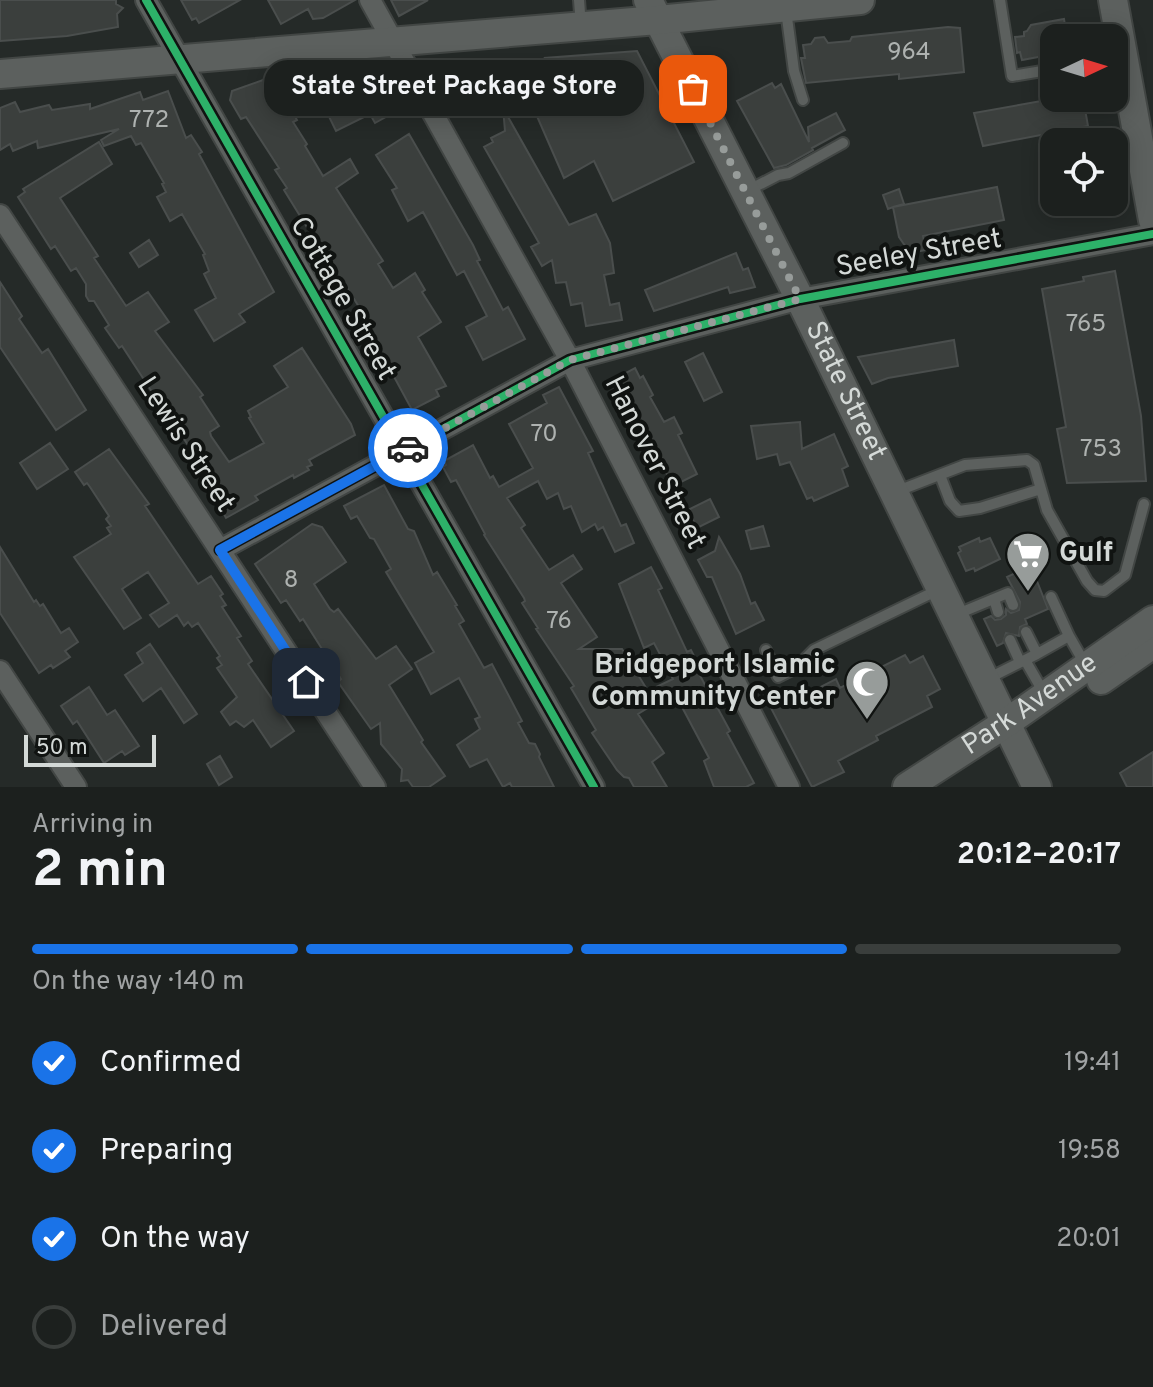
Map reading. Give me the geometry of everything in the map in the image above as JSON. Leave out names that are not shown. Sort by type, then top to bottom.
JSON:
[{"type":"main road","points":[[0,74],[394,41],[580,13],[723,7],[786,8],[860,0]]},
{"type":"main road","points":[[1113,0],[1116,24]]},
{"type":"main road","name":"State Street","points":[[653,10],[800,299],[1037,787]]},
{"type":"main road","points":[[1128,83],[1139,117],[1153,220]]},
{"type":"main road","name":"Park Avenue","points":[[941,787],[1010,731],[1045,695],[1153,620]]},
{"type":"main road","name":"Park Avenue","points":[[907,787],[1010,731],[1153,644]]},
{"type":"street","name":"Cottage Street","points":[[146,0],[594,787]]},
{"type":"street","name":"Hanover Street","points":[[370,0],[570,360],[789,787]]},
{"type":"street","name":"Lewis Street","points":[[0,215],[375,787]]},
{"type":"street","name":"Seeley Street","points":[[220,550],[570,360],[800,299],[1153,234]]},
{"type":"street","points":[[0,671],[76,787]]},
{"type":"lane","points":[[1000,0],[1012,76],[1040,71]]},
{"type":"lane","points":[[786,8],[794,71],[803,100]]},
{"type":"lane","points":[[745,192],[778,175],[789,173],[843,143]]},
{"type":"lane","points":[[894,493],[965,465],[1027,460],[1034,465],[1047,510],[1087,581],[1095,590],[1104,591],[1125,575],[1144,504]]},
{"type":"lane","points":[[940,475],[950,501],[959,511],[980,508],[1041,489]]},
{"type":"lane","points":[[766,650],[778,677],[796,668],[814,650],[940,589]]},
{"type":"lane","points":[[953,616],[1008,593],[1013,605]]},
{"type":"lane","points":[[1051,597],[1086,667]]},
{"type":"lane","points":[[994,599],[998,612]]},
{"type":"lane","points":[[1026,632],[1037,654]]},
{"type":"lane","points":[[985,680],[1069,636]]},
{"type":"lane","points":[[1010,640],[1045,695]]},
{"type":"building","points":[[0,0],[116,0],[116,4],[123,8],[117,14],[118,27],[67,36],[0,41]]},
{"type":"building","points":[[181,0],[240,0],[199,23],[196,18],[192,20]]},
{"type":"building","points":[[268,0],[355,0],[323,18],[313,19],[308,9],[281,24]]},
{"type":"building","points":[[391,0],[428,0],[399,16]]},
{"type":"building","points":[[1064,19],[1065,24],[1040,24],[1040,57],[1022,60],[1020,52],[1017,53],[1015,37],[1024,36],[1031,25]]},
{"type":"building","points":[[960,28],[964,72],[899,79],[899,74],[806,83],[801,58],[805,58],[803,45],[811,44],[815,38],[824,37],[828,43],[850,41],[852,37]]},
{"type":"building","points":[[637,51],[694,162],[613,201],[594,161],[564,178],[536,114],[572,96],[564,96],[545,58]]},
{"type":"building","points":[[527,62],[529,99],[503,100],[500,68],[504,64]]},
{"type":"building","points":[[382,78],[400,109],[375,123],[370,114],[336,131],[316,90],[336,80],[345,99]]},
{"type":"building","points":[[263,80],[268,89],[277,83],[297,120],[293,122],[323,176],[350,159],[358,173],[336,188],[383,261],[378,264],[393,288],[415,273],[425,290],[422,292],[441,322],[418,337],[446,386],[436,390],[439,396],[412,410],[392,373],[389,375],[361,329],[369,323],[354,299],[347,298],[349,291],[284,190],[287,188],[275,170],[279,168],[246,117],[241,119],[230,100],[232,91]]},
{"type":"building","points":[[772,83],[775,88],[781,84],[809,142],[808,127],[836,113],[845,130],[786,165],[774,168],[737,101]]},
{"type":"building","points":[[168,91],[186,138],[191,135],[202,152],[199,154],[274,292],[239,314],[245,322],[214,341],[195,310],[216,298],[204,274],[209,271],[205,254],[182,214],[170,221],[157,197],[166,192],[164,183],[141,143],[136,145],[131,136],[104,146],[101,140],[119,129],[38,148],[37,141],[13,151],[10,144],[0,150],[0,108],[15,102],[20,112],[49,105],[52,110],[90,104],[90,109],[140,92],[143,100]]},
{"type":"building","points":[[1040,101],[1040,112],[1086,112],[1088,126],[1040,128],[1040,135],[983,146],[974,113]]},
{"type":"building","points":[[503,108],[569,225],[596,214],[610,243],[614,273],[604,275],[610,305],[619,303],[622,320],[586,326],[582,303],[571,305],[566,282],[556,283],[552,260],[542,266],[531,247],[539,243],[484,147],[493,142],[491,138],[505,131]]},
{"type":"building","points":[[409,134],[473,245],[480,260],[477,261],[503,310],[508,307],[525,339],[483,360],[466,327],[487,316],[464,271],[457,275],[423,212],[408,221],[392,190],[397,188],[376,155]]},
{"type":"building","points":[[99,142],[112,164],[60,198],[126,306],[148,292],[169,322],[155,331],[203,395],[200,397],[219,426],[210,432],[211,436],[229,462],[264,443],[248,411],[288,387],[274,366],[302,348],[355,435],[309,460],[312,465],[307,467],[309,470],[294,478],[293,475],[255,496],[258,500],[226,518],[190,457],[194,454],[165,411],[162,413],[150,397],[154,395],[122,346],[119,348],[105,328],[109,325],[94,301],[89,301],[86,296],[86,284],[76,268],[71,271],[55,246],[51,249],[18,197],[25,192],[23,189]]},
{"type":"building","points":[[997,187],[1004,220],[923,236],[926,250],[910,253],[899,237],[893,207]]},
{"type":"building","points":[[899,189],[904,204],[888,209],[883,195]]},
{"type":"building","points":[[149,240],[158,255],[139,267],[130,253]]},
{"type":"building","points":[[736,253],[743,270],[748,268],[755,287],[730,293],[728,287],[654,311],[645,290]]},
{"type":"building","points":[[1115,271],[1141,416],[1146,481],[1067,483],[1057,429],[1066,427],[1042,289]]},
{"type":"building","points":[[0,282],[22,316],[19,319],[42,353],[48,349],[86,410],[56,430],[0,347]]},
{"type":"building","points":[[954,340],[958,366],[888,378],[872,384],[858,357]]},
{"type":"building","points":[[703,353],[722,392],[704,401],[685,362]]},
{"type":"building","points":[[635,368],[640,378],[643,376],[664,422],[674,417],[682,433],[678,435],[697,474],[673,486],[655,452],[650,455],[611,381]]},
{"type":"building","points":[[559,387],[593,451],[588,453],[621,526],[626,524],[634,543],[615,552],[603,527],[598,530],[595,524],[582,532],[571,506],[564,509],[558,493],[547,499],[538,481],[507,498],[525,525],[521,528],[549,570],[573,555],[582,569],[561,583],[597,637],[579,649],[622,649],[648,691],[673,679],[654,643],[644,648],[619,584],[651,567],[662,588],[658,590],[687,652],[691,650],[700,668],[697,670],[754,783],[746,787],[714,787],[704,761],[709,758],[674,692],[638,714],[664,753],[652,762],[667,787],[634,787],[629,778],[617,770],[592,733],[596,730],[571,688],[574,686],[536,629],[522,603],[524,598],[484,535],[456,480],[451,482],[443,467],[446,465],[444,461],[473,445],[490,478],[493,476],[499,487],[533,468],[509,424],[547,403],[543,395]]},
{"type":"building","points":[[800,422],[802,449],[834,434],[848,466],[842,469],[848,486],[814,501],[812,497],[807,499],[790,462],[780,465],[777,454],[757,459],[751,426]]},
{"type":"building","points":[[50,443],[68,469],[37,489],[20,463]]},
{"type":"building","points":[[109,449],[149,504],[145,506],[198,584],[211,576],[223,594],[220,596],[226,605],[222,607],[241,636],[237,638],[252,661],[248,664],[294,731],[271,747],[253,720],[244,727],[236,721],[230,725],[221,712],[237,697],[217,668],[222,665],[217,658],[220,656],[198,623],[192,627],[188,622],[184,626],[177,615],[159,627],[150,615],[169,603],[148,572],[122,589],[141,618],[124,629],[74,557],[111,534],[107,528],[111,526],[106,519],[109,516],[87,483],[84,485],[75,472]]},
{"type":"building","points":[[384,485],[408,529],[414,531],[433,575],[437,572],[457,605],[464,621],[459,624],[484,668],[492,664],[522,721],[518,723],[529,743],[535,744],[554,787],[512,787],[510,783],[503,787],[487,759],[470,767],[457,745],[480,729],[475,719],[480,717],[459,678],[431,694],[415,663],[434,652],[386,572],[391,569],[374,539],[370,538],[357,516],[351,519],[344,506]]},
{"type":"building","points":[[710,499],[719,517],[697,528],[688,510]]},
{"type":"building","points":[[312,524],[322,527],[346,562],[314,584],[330,609],[334,612],[338,609],[376,659],[396,646],[412,669],[389,685],[423,740],[421,742],[445,776],[429,787],[413,787],[408,780],[401,781],[402,769],[381,744],[380,723],[371,729],[338,682],[341,679],[303,619],[300,621],[286,600],[281,603],[255,564]]},
{"type":"building","points":[[763,526],[769,546],[751,549],[746,531]]},
{"type":"building","points":[[719,537],[740,574],[751,604],[755,602],[764,620],[736,634],[712,577],[707,577],[698,560],[715,551]]},
{"type":"building","points":[[979,538],[980,542],[990,538],[1000,559],[975,571],[974,568],[966,571],[958,553],[961,551],[959,547]]},
{"type":"building","points":[[0,547],[34,602],[36,600],[40,606],[43,604],[61,633],[69,628],[78,642],[65,651],[70,657],[53,668],[51,665],[39,673],[0,613]]},
{"type":"building","points":[[1031,566],[1048,609],[1025,619],[1027,624],[1020,627],[1019,636],[1006,633],[1003,643],[997,646],[984,619],[991,616],[995,620],[1001,619],[1006,615],[1006,609],[1011,613],[1019,610],[1020,602],[1007,577]]},
{"type":"building","points":[[150,644],[197,714],[184,723],[161,688],[143,701],[125,675],[143,663],[137,653]]},
{"type":"building","name":"Bridgeport Islamic Community Center","points":[[905,655],[910,663],[923,656],[940,689],[927,696],[932,707],[876,736],[878,740],[838,761],[844,772],[812,787],[771,708],[836,679],[840,688]]},
{"type":"building","points":[[89,687],[107,715],[115,710],[139,746],[125,755],[122,751],[104,763],[77,721],[73,724],[61,706]]},
{"type":"building","points":[[1153,752],[1153,787],[1127,787],[1120,773]]},
{"type":"building","points":[[220,756],[232,777],[219,785],[207,764]]},
{"type":"cycle path","points":[[146,0],[594,787]]},
{"type":"cycle path","points":[[220,550],[570,360],[800,299],[1153,234]]},
{"type":"way so far","points":[[408,448],[570,360],[800,299],[693,89]]},
{"type":"place","name":"State Street Package Store","points":[[693,89]]},
{"type":"place","name":"Gulf","points":[[1028,593]]},
{"type":"place","name":"Bridgeport Islamic Community Center","points":[[867,721]]},
{"type":"route","points":[[306,682],[220,550],[408,448]]}]
